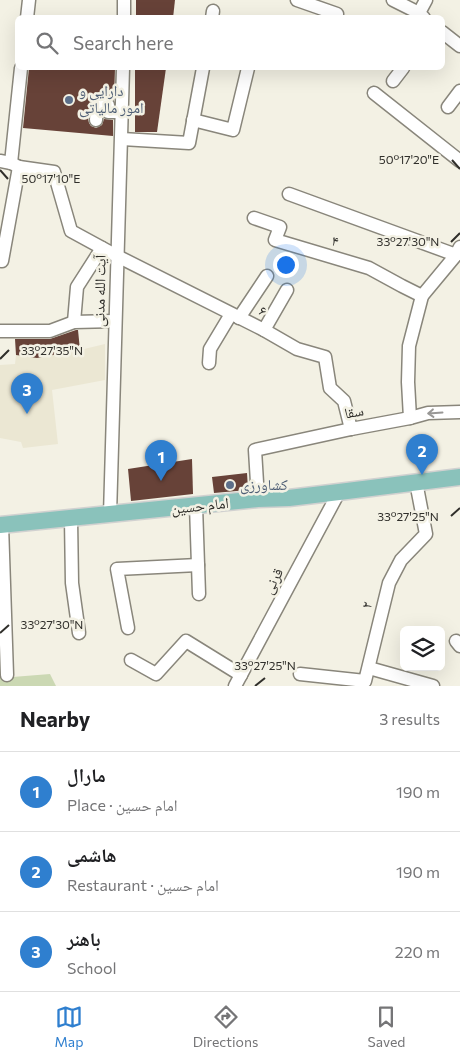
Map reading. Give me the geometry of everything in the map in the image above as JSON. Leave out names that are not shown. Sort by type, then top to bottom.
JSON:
[{"type":"main road","name":"امام حسین","points":[[1,525],[289,498],[460,477]]},
{"type":"street","points":[[27,15],[28,0]]},
{"type":"street","points":[[124,0],[124,15]]},
{"type":"street","points":[[297,0],[337,14]]},
{"type":"street","points":[[396,1],[421,15],[426,0]]},
{"type":"street","points":[[445,34],[458,40]]},
{"type":"street","points":[[2,261],[10,164],[21,70]]},
{"type":"street","name":"آیت الله مدنی","points":[[110,515],[123,70]]},
{"type":"street","points":[[122,139],[189,144],[203,70]]},
{"type":"street","points":[[193,120],[233,130],[248,70]]},
{"type":"street","points":[[393,81],[401,70]]},
{"type":"street","points":[[448,107],[460,91]]},
{"type":"street","points":[[374,93],[460,161]]},
{"type":"street","points":[[96,120],[97,105],[108,105],[108,112],[122,112]]},
{"type":"street","name":"۶","points":[[10,164],[54,172],[71,231],[264,330],[297,349],[326,357],[330,388],[344,401],[351,429]]},
{"type":"street","points":[[288,194],[458,251],[422,296],[409,346],[410,418]]},
{"type":"street","name":"۴","points":[[254,218],[280,227],[275,240],[369,268],[422,296]]},
{"type":"street","points":[[74,322],[77,287],[102,248]]},
{"type":"street","points":[[209,363],[210,349],[267,276]]},
{"type":"street","points":[[264,330],[287,290]]},
{"type":"street","points":[[0,331],[50,331],[74,322],[115,321]]},
{"type":"street","name":"سقا","points":[[258,500],[255,450],[428,413],[460,412]]},
{"type":"street","name":"۲","points":[[369,668],[389,583],[401,560],[426,534],[416,482]]},
{"type":"street","name":"قرنی","points":[[238,680],[339,492]]},
{"type":"street","points":[[196,506],[200,594]]},
{"type":"street","points":[[71,519],[72,583],[79,633]]},
{"type":"street","points":[[1,525],[7,675]]},
{"type":"street","points":[[128,628],[117,569],[198,565]]},
{"type":"street","points":[[131,660],[156,674],[186,641],[238,680]]},
{"type":"street","points":[[300,674],[365,681],[369,668],[433,686]]},
{"type":"shaded area","points":[[105,344],[105,380],[52,390],[58,444],[23,448],[21,442],[0,438],[0,365],[15,364],[16,355],[80,350]]},
{"type":"green space","points":[[50,674],[56,686],[0,686],[0,678]]},
{"type":"building","points":[[136,0],[175,0],[173,15],[136,15]]},
{"type":"building","name":"دارایی و امور مالیاتی","points":[[29,70],[115,70],[114,100],[108,97],[93,98],[89,104],[88,119],[91,126],[96,128],[102,125],[104,119],[113,120],[113,136],[23,128]]},
{"type":"building","points":[[135,70],[166,70],[157,132],[135,132]]},
{"type":"building","points":[[78,330],[80,350],[37,358],[16,355],[15,339],[50,339]]},
{"type":"building","points":[[192,459],[193,494],[131,501],[128,469]]},
{"type":"building","name":"کشاورزی","points":[[247,473],[248,490],[214,493],[212,477]]},
{"type":"place","name":"دارایی و امور مالیاتی","points":[[69,100]]},
{"type":"place","name":"باهنر","points":[[27,414]]},
{"type":"place","name":"هاشمی","points":[[422,475]]},
{"type":"place","name":"مارال","points":[[161,481]]},
{"type":"place","name":"کشاورزی","points":[[230,485]]}]
